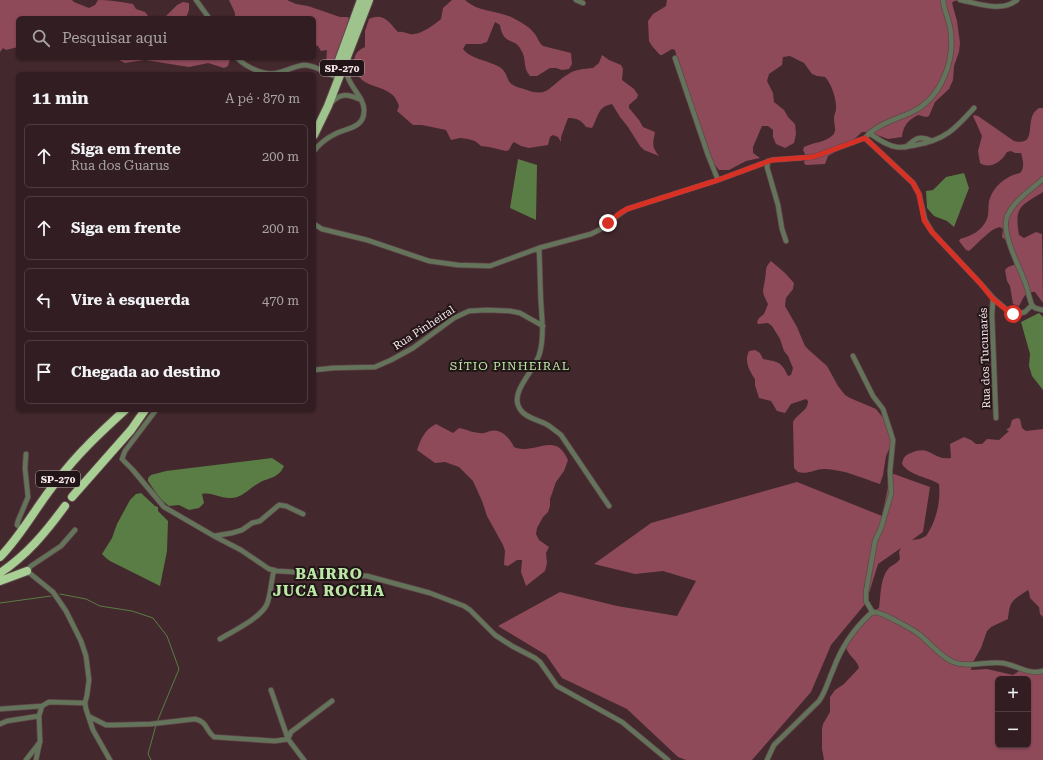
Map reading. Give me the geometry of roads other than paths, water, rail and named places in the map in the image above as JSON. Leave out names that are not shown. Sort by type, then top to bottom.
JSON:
[{"type":"highway","name":"SP-270","points":[[316,118],[334,76],[361,0]]},
{"type":"highway","name":"SP-270","points":[[316,131],[328,106],[368,0]]},
{"type":"highway","name":"SP-270","points":[[0,557],[57,480],[82,450],[123,412]]},
{"type":"highway","name":"SP-270","points":[[72,497],[131,430],[144,412]]},
{"type":"highway","points":[[0,573],[20,559],[34,545],[65,506]]},
{"type":"highway","points":[[0,581],[27,571]]},
{"type":"street","points":[[196,0],[208,16]]},
{"type":"street","points":[[576,0],[583,4]]},
{"type":"street","points":[[316,225],[322,229],[366,240],[443,264],[490,266],[539,248],[592,234],[627,209],[718,180],[768,161],[813,157],[865,138],[877,127],[912,112],[923,105],[934,93],[947,70],[951,44],[950,27],[943,0]]},
{"type":"street","points":[[960,0],[1002,7],[1012,4],[1017,0]]},
{"type":"street","points":[[316,149],[329,137],[350,129],[359,123],[363,118],[363,105],[347,76],[346,58]]},
{"type":"street","points":[[675,58],[718,180]]},
{"type":"street","points":[[240,60],[249,66],[264,72]]},
{"type":"street","points":[[280,72],[304,65],[312,66],[334,76]]},
{"type":"street","points":[[328,106],[337,97],[343,95],[353,96],[360,100]]},
{"type":"street","points":[[869,133],[896,147],[906,147],[932,141],[948,134],[962,122],[974,108]]},
{"type":"street","points":[[865,138],[913,183],[919,194],[924,220],[932,232],[980,283],[992,298],[1013,314],[1025,312],[1032,305]]},
{"type":"street","points":[[768,161],[767,167],[778,205],[782,229],[786,241]]},
{"type":"street","points":[[1043,179],[1014,205],[1006,222],[1007,237],[1025,282],[1032,305],[1035,308],[1043,310]]},
{"type":"street","points":[[539,248],[542,326],[540,352],[534,366],[518,392],[516,400],[520,410],[551,427],[561,435],[609,506]]},
{"type":"street","name":"Rua dos Tucunarés","points":[[992,298],[996,418]]},
{"type":"street","name":"Rua Pinheiral","points":[[316,370],[375,367],[412,348],[454,318],[469,312],[487,310],[510,311],[520,313],[542,326]]},
{"type":"street","points":[[853,356],[873,396],[883,409],[893,440],[890,471],[891,494],[881,528],[875,541],[866,592],[866,601],[873,613]]},
{"type":"street","points":[[154,412],[127,448],[122,459],[164,507],[274,570],[367,576],[430,592],[458,603],[470,610],[490,632],[501,640],[540,662],[557,686],[622,722],[668,760]]},
{"type":"street","points":[[22,529],[17,525],[28,497],[25,468],[26,454]]},
{"type":"street","points":[[214,536],[242,530],[252,523],[263,519],[280,505],[286,506],[303,514]]},
{"type":"street","points":[[75,530],[61,546],[31,566],[27,571],[54,592],[66,611],[81,641],[86,656],[89,680],[85,702],[94,730],[110,760]]},
{"type":"street","points":[[220,639],[262,612],[268,602],[274,570]]},
{"type":"street","points":[[766,760],[774,746],[811,710],[822,697],[842,648],[862,621],[873,613],[881,614],[908,627],[919,634],[947,659],[954,662],[964,665],[1003,663],[1026,671],[1043,671]]},
{"type":"street","points":[[271,690],[288,739],[304,760]]},
{"type":"street","points":[[288,739],[291,732],[332,701]]},
{"type":"street","points":[[0,709],[42,706],[49,702],[85,702]]},
{"type":"street","points":[[36,760],[40,741],[39,716],[42,706]]},
{"type":"street","points":[[0,724],[7,721],[39,716]]},
{"type":"street","points":[[90,717],[106,725],[160,724],[195,719],[205,723],[209,733],[214,737],[275,741],[288,739]]},
{"type":"street","points":[[26,760],[40,741]]},
{"type":"waterway","points":[[60,594],[86,599],[100,606],[132,611],[153,618],[167,636],[179,669],[157,722]]},
{"type":"waterway","points":[[0,603],[51,596]]},
{"type":"waterway","points":[[151,760],[148,754],[156,725]]},
{"type":"district","name":"SÍTIO PINHEIRAL","points":[[510,366]]},
{"type":"district","name":"BAIRRO JUCA ROCHA","points":[[329,582]]}]
